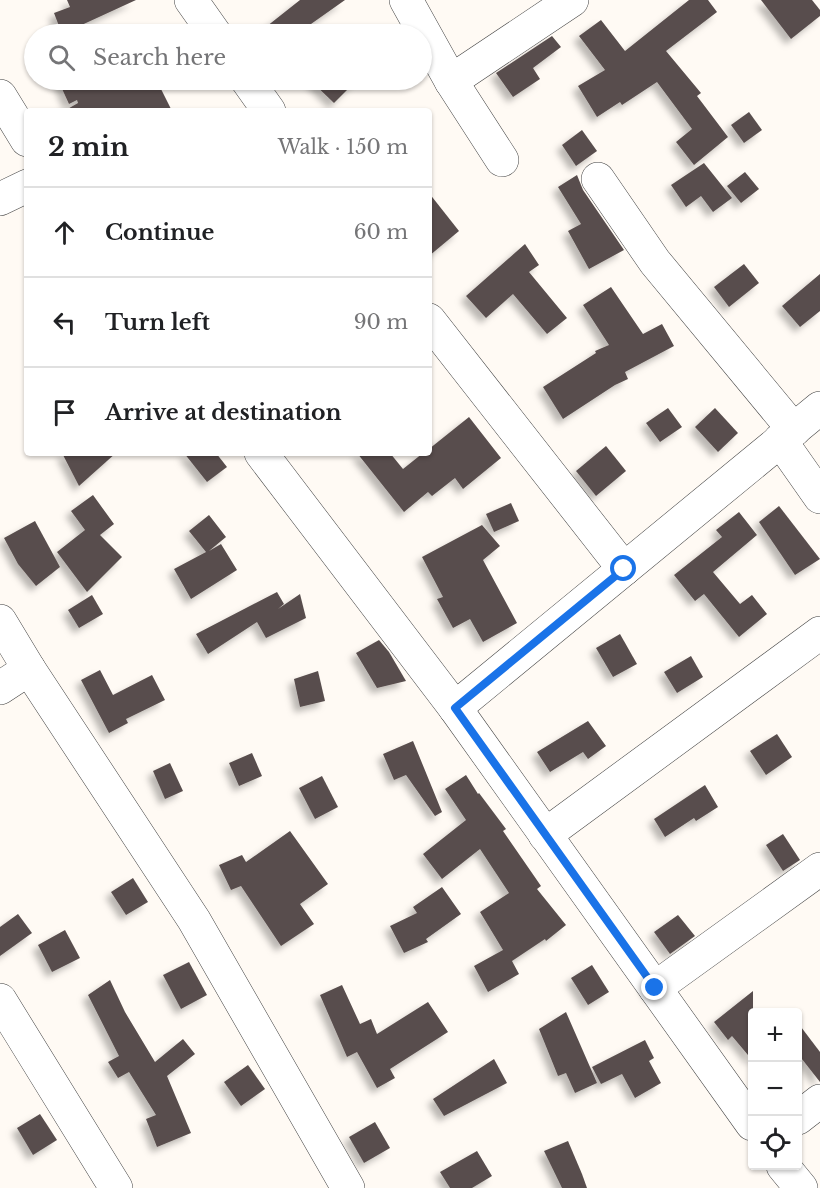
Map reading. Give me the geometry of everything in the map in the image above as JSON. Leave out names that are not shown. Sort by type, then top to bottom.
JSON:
[{"type":"street","points":[[191,0],[208,24]]},
{"type":"street","points":[[406,0],[419,24]]},
{"type":"street","points":[[451,81],[572,0]]},
{"type":"street","points":[[432,47],[451,81],[502,160]]},
{"type":"street","points":[[254,90],[267,108]]},
{"type":"street","points":[[0,96],[24,135]]},
{"type":"street","points":[[598,179],[655,262],[787,435],[820,497]]},
{"type":"street","points":[[0,199],[24,187]]},
{"type":"street","points":[[432,324],[624,569]]},
{"type":"street","points":[[455,708],[820,408]]},
{"type":"street","points":[[263,456],[455,708],[748,1117]]},
{"type":"street","points":[[0,621],[194,920],[348,1188]]},
{"type":"street","points":[[545,835],[820,633]]},
{"type":"street","points":[[0,688],[29,669]]},
{"type":"street","points":[[655,988],[820,869]]},
{"type":"street","points":[[0,1000],[116,1188]]},
{"type":"street","points":[[801,1116],[820,1101]]},
{"type":"street","points":[[786,1170],[801,1188]]},
{"type":"building","points":[[67,0],[136,0],[84,24],[58,24],[54,13],[70,7]]},
{"type":"building","points":[[300,0],[345,0],[311,24],[270,24]]},
{"type":"building","points":[[689,0],[708,0],[717,12],[666,51],[701,93],[697,96],[728,137],[694,165],[676,142],[692,129],[657,82],[622,105],[620,102],[597,117],[578,86],[605,70],[579,36],[601,20],[625,51]]},
{"type":"building","points":[[761,0],[812,0],[820,10],[820,16],[791,39]]},
{"type":"building","points":[[552,36],[561,47],[533,68],[540,79],[513,97],[496,73]]},
{"type":"building","points":[[63,90],[162,90],[170,108],[69,108],[78,103],[77,100],[69,104]]},
{"type":"building","points":[[320,90],[347,90],[334,103]]},
{"type":"building","points":[[749,112],[762,130],[744,143],[731,125]]},
{"type":"building","points":[[582,130],[597,151],[576,166],[562,145]]},
{"type":"building","points":[[704,163],[732,198],[713,212],[701,196],[686,207],[671,185]]},
{"type":"building","points":[[745,172],[759,189],[741,203],[727,186]]},
{"type":"building","points":[[577,175],[583,190],[624,250],[589,269],[568,231],[581,224],[558,187]]},
{"type":"building","points":[[432,197],[459,231],[432,254]]},
{"type":"building","points":[[525,244],[539,265],[529,272],[567,318],[547,334],[513,294],[486,318],[466,296]]},
{"type":"building","points":[[744,264],[759,283],[729,307],[714,287]]},
{"type":"building","points":[[820,274],[820,311],[800,327],[782,306]]},
{"type":"building","points":[[611,287],[643,334],[662,324],[674,346],[625,372],[628,379],[563,419],[543,387],[596,353],[595,351],[609,345],[583,305]]},
{"type":"building","points":[[668,408],[682,427],[660,442],[646,423]]},
{"type":"building","points":[[715,408],[738,433],[718,452],[695,427]]},
{"type":"building","points":[[469,417],[501,458],[463,489],[455,478],[432,496],[428,492],[404,512],[359,456],[392,456],[403,469],[419,456],[432,456],[432,447]]},
{"type":"building","points":[[606,446],[626,471],[596,496],[576,471]]},
{"type":"building","points":[[64,456],[113,456],[79,486]]},
{"type":"building","points":[[186,456],[218,456],[227,467],[207,482]]},
{"type":"building","points":[[93,495],[114,524],[100,535],[122,557],[87,592],[57,552],[85,530],[71,511]]},
{"type":"building","points":[[511,503],[519,521],[494,532],[486,514]]},
{"type":"building","points":[[779,506],[820,559],[795,575],[759,522]]},
{"type":"building","points":[[739,512],[757,535],[713,572],[740,604],[752,595],[767,614],[739,637],[704,594],[695,601],[674,575],[722,537],[716,530]]},
{"type":"building","points":[[209,515],[226,537],[209,551],[221,544],[237,570],[191,599],[174,569],[206,552],[189,531]]},
{"type":"building","points":[[35,521],[60,567],[36,586],[18,564],[4,538]]},
{"type":"building","points":[[482,525],[500,546],[483,560],[517,623],[483,642],[470,619],[453,628],[437,599],[443,597],[422,557]]},
{"type":"building","points":[[277,592],[284,604],[278,609],[300,594],[306,618],[266,638],[257,622],[208,654],[196,634]]},
{"type":"building","points":[[92,595],[103,614],[79,628],[68,610]]},
{"type":"building","points":[[620,634],[637,664],[613,677],[596,648]]},
{"type":"building","points":[[379,640],[406,681],[377,688],[356,653]]},
{"type":"building","points":[[691,656],[703,677],[677,693],[664,672]]},
{"type":"building","points":[[100,670],[113,695],[152,675],[165,700],[126,719],[128,723],[109,733],[81,680]]},
{"type":"building","points":[[318,671],[325,701],[300,707],[294,679]]},
{"type":"building","points":[[588,721],[606,746],[588,759],[583,752],[550,772],[537,752]]},
{"type":"building","points":[[777,734],[792,757],[766,775],[750,751]]},
{"type":"building","points":[[413,741],[442,812],[435,816],[406,775],[394,780],[383,754]]},
{"type":"building","points":[[252,753],[262,776],[239,786],[229,763]]},
{"type":"building","points":[[170,763],[183,791],[165,799],[153,771]]},
{"type":"building","points":[[466,775],[506,829],[503,831],[541,886],[537,889],[566,925],[546,941],[545,939],[512,961],[519,974],[488,992],[474,966],[503,950],[480,912],[509,893],[480,849],[442,879],[423,854],[466,820],[445,789]]},
{"type":"building","points":[[322,776],[338,807],[315,819],[299,788]]},
{"type":"building","points":[[705,785],[718,807],[696,821],[694,818],[665,837],[654,819]]},
{"type":"building","points":[[290,831],[328,884],[300,904],[314,924],[281,946],[241,886],[231,890],[219,865],[242,855],[246,862]]},
{"type":"building","points":[[783,834],[800,860],[783,871],[766,845]]},
{"type":"building","points":[[133,878],[148,902],[126,915],[111,892]]},
{"type":"building","points":[[442,887],[461,914],[426,939],[428,942],[404,953],[390,926],[417,913],[413,907]]},
{"type":"building","points":[[18,914],[32,933],[0,956],[0,927]]},
{"type":"building","points":[[678,915],[695,936],[670,954],[654,932]]},
{"type":"building","points":[[65,930],[80,958],[52,972],[38,945]]},
{"type":"building","points":[[189,962],[207,995],[181,1009],[163,975]]},
{"type":"building","points":[[592,965],[609,992],[588,1005],[571,978]]},
{"type":"building","points":[[110,980],[125,1012],[155,1062],[183,1039],[195,1054],[167,1076],[191,1133],[157,1147],[146,1119],[156,1115],[129,1072],[118,1078],[108,1062],[119,1056],[88,995]]},
{"type":"building","points":[[342,985],[360,1024],[371,1019],[377,1034],[428,1002],[448,1032],[390,1069],[395,1078],[377,1088],[357,1052],[347,1057],[320,995]]},
{"type":"building","points":[[753,991],[753,1008],[748,1008],[748,1055],[732,1036],[728,1040],[714,1022]]},
{"type":"building","points":[[566,1012],[597,1083],[575,1093],[566,1073],[558,1076],[539,1029]]},
{"type":"building","points":[[802,1028],[820,1052],[820,1082],[802,1059]]},
{"type":"building","points":[[645,1040],[654,1058],[649,1061],[661,1083],[635,1098],[622,1074],[601,1084],[592,1067]]},
{"type":"building","points":[[494,1059],[507,1083],[444,1116],[433,1099]]},
{"type":"building","points":[[248,1065],[265,1089],[241,1106],[224,1082]]},
{"type":"building","points":[[40,1114],[57,1140],[33,1155],[17,1128]]},
{"type":"building","points":[[375,1122],[390,1148],[364,1163],[349,1137]]},
{"type":"building","points":[[568,1141],[587,1188],[562,1188],[544,1151]]},
{"type":"building","points":[[477,1151],[492,1176],[472,1188],[450,1188],[440,1172]]},
{"type":"route","points":[[624,569],[455,708],[655,988]]}]
